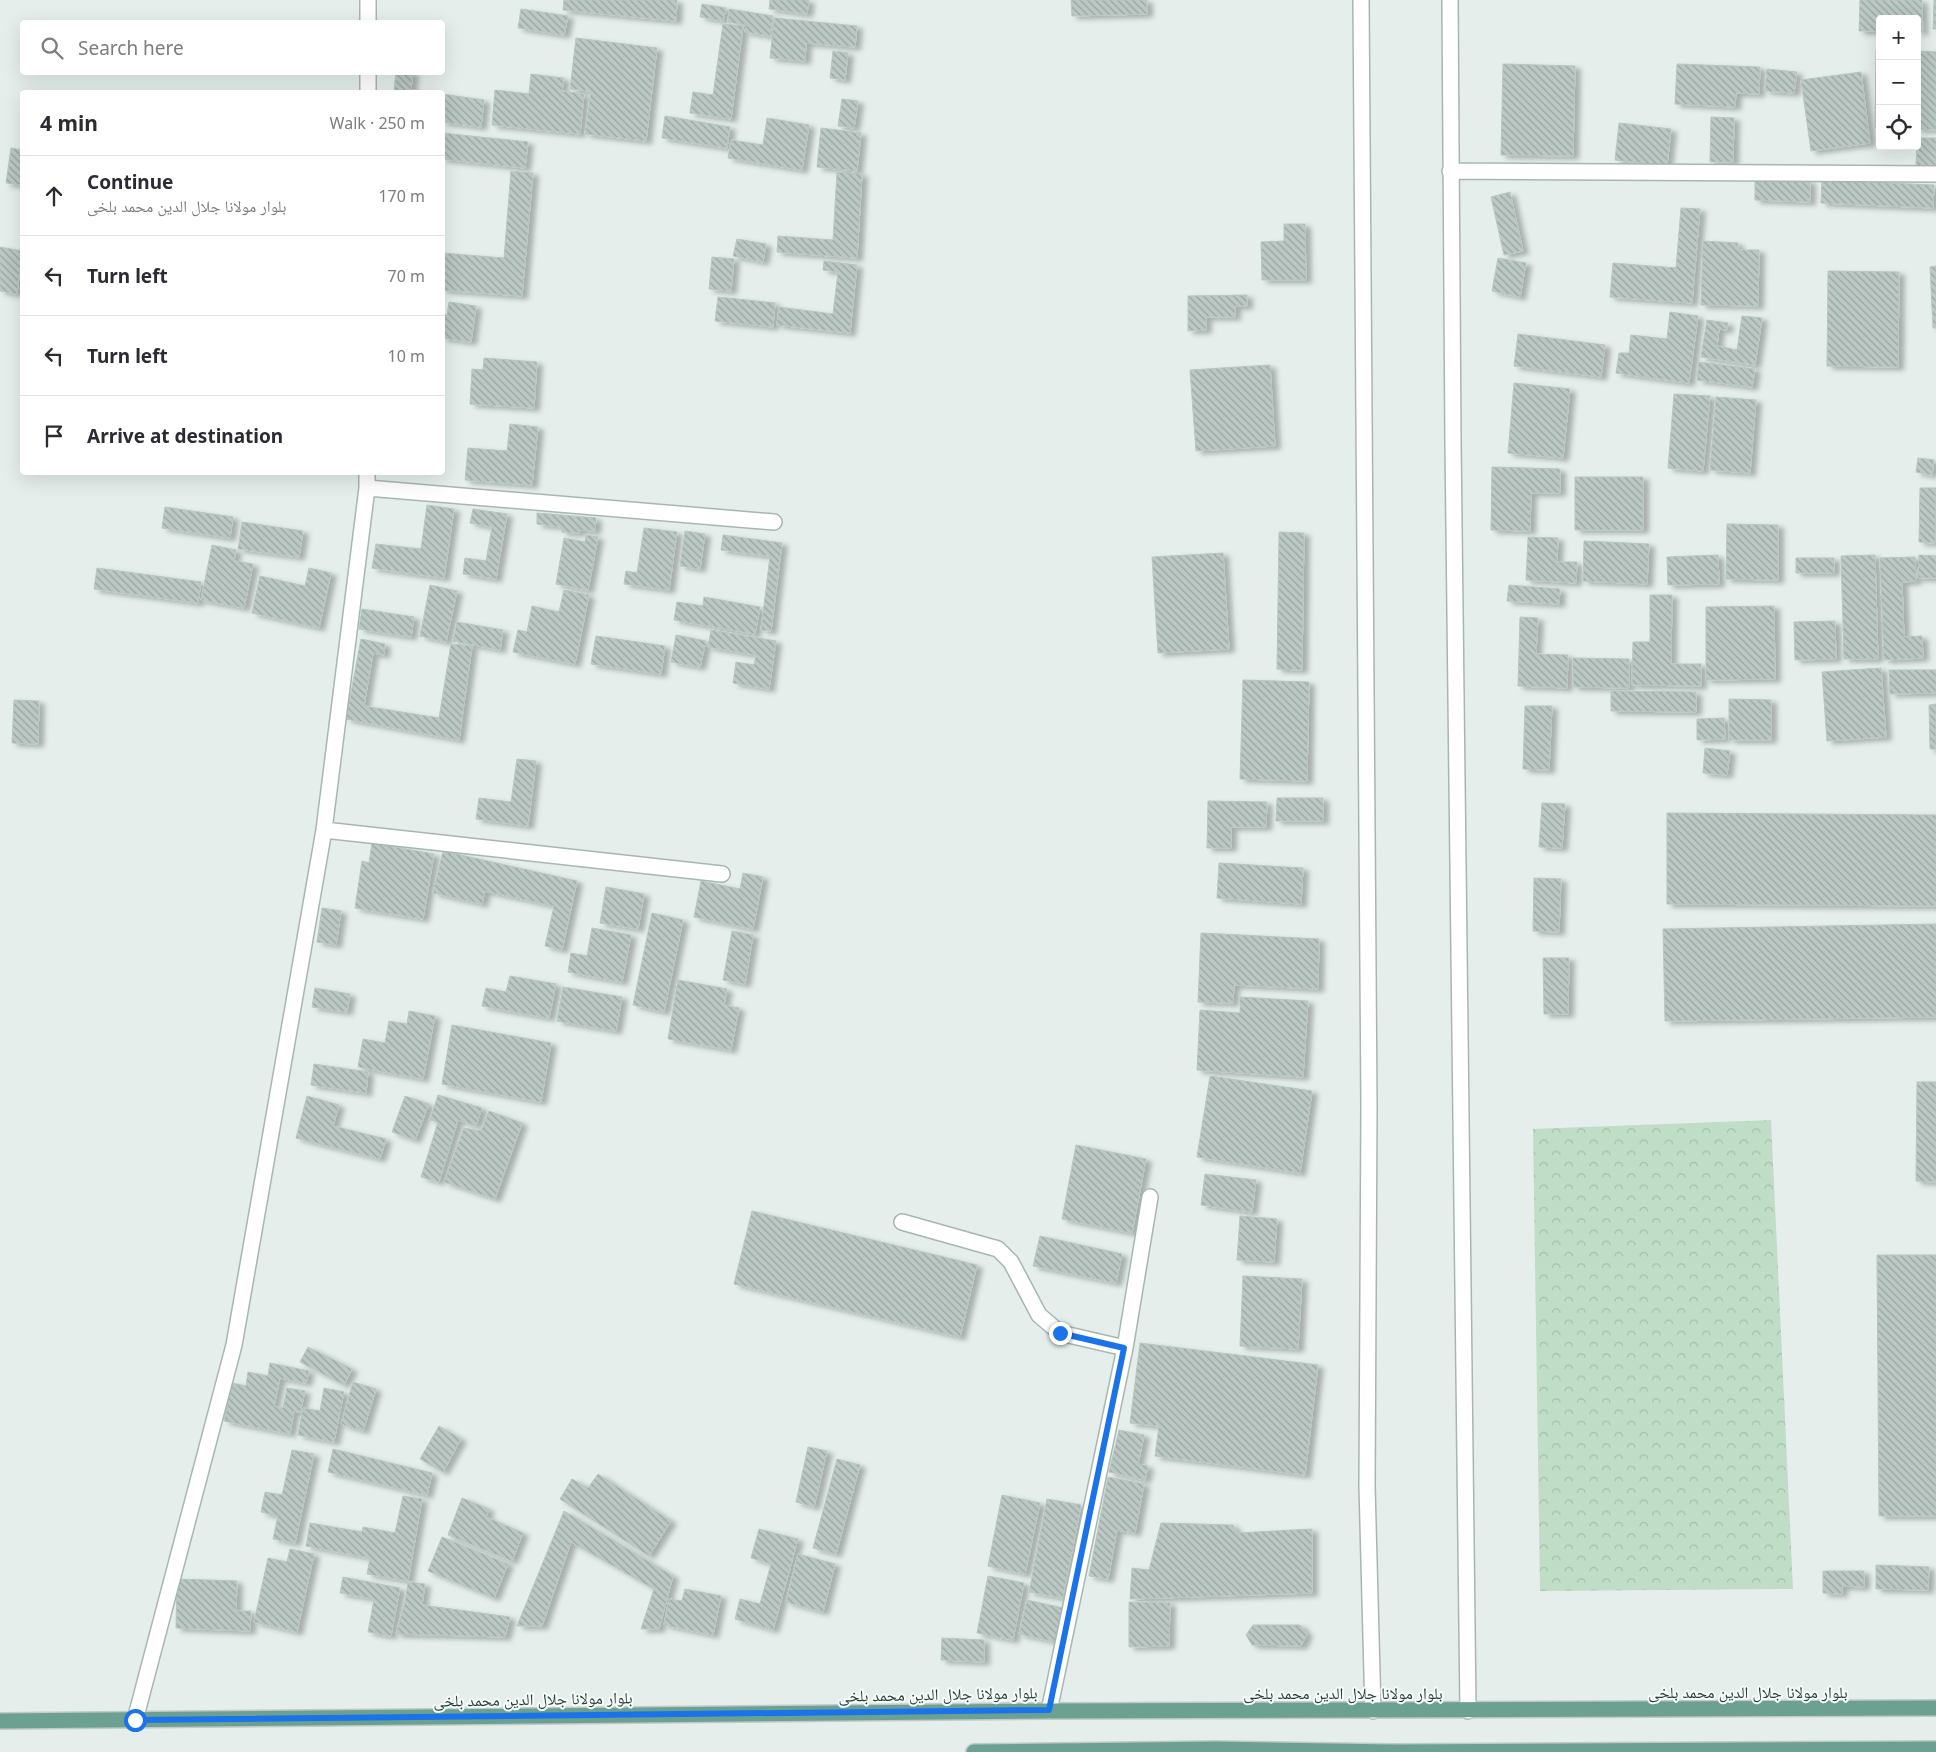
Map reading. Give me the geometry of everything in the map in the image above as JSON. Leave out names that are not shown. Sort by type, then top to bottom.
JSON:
[{"type":"main road","name":"بلوار مولانا جلال الدین محمد بلخی","points":[[0,1721],[1049,1710],[1468,1711],[1936,1708]]},
{"type":"main road","points":[[974,1752],[1936,1749]]},
{"type":"street","points":[[368,0],[368,20]]},
{"type":"street","points":[[1361,0],[1369,1096],[1367,1486],[1373,1711]]},
{"type":"street","points":[[1450,0],[1450,171],[1468,1711]]},
{"type":"street","points":[[368,75],[368,90]]},
{"type":"street","points":[[1450,171],[1936,174]]},
{"type":"street","points":[[135,1720],[234,1345],[324,830],[367,488],[367,475]]},
{"type":"street","points":[[367,488],[774,522]]},
{"type":"street","points":[[324,830],[722,874]]},
{"type":"street","points":[[1049,1710],[1124,1348],[1150,1197]]},
{"type":"street","points":[[902,1222],[998,1249],[1011,1262],[1039,1315],[1060,1333],[1124,1348]]},
{"type":"green space","points":[[1771,1120],[1793,1589],[1540,1591],[1533,1129]]},
{"type":"building","points":[[564,0],[677,0],[676,21],[563,10]]},
{"type":"building","points":[[770,0],[809,0],[807,14],[769,9]]},
{"type":"building","points":[[1071,0],[1147,0],[1147,14],[1072,16]]},
{"type":"building","points":[[1860,0],[1922,0],[1922,32],[1921,15],[1876,15],[1876,31],[1859,31]]},
{"type":"building","points":[[1934,0],[1936,0],[1936,29],[1933,29]]},
{"type":"building","points":[[702,4],[726,8],[723,21],[700,17]]},
{"type":"building","points":[[521,9],[568,16],[564,35],[518,28]]},
{"type":"building","points":[[729,9],[773,16],[770,36],[745,32],[746,25],[728,22]]},
{"type":"building","points":[[774,18],[857,26],[855,47],[806,43],[805,61],[770,58]]},
{"type":"building","points":[[723,24],[743,26],[731,119],[690,113],[693,92],[713,95]]},
{"type":"building","points":[[576,38],[657,48],[646,141],[585,134],[591,91],[570,89]]},
{"type":"building","points":[[1876,50],[1876,128],[1875,128]]},
{"type":"building","points":[[833,51],[848,53],[845,80],[830,78]]},
{"type":"building","points":[[1921,51],[1936,52],[1936,130],[1921,129]]},
{"type":"building","points":[[1503,64],[1575,66],[1573,156],[1501,155]]},
{"type":"building","points":[[1677,64],[1760,67],[1759,94],[1736,93],[1735,107],[1675,104]]},
{"type":"building","points":[[1767,69],[1797,72],[1794,93],[1765,91]]},
{"type":"building","points":[[1861,72],[1870,143],[1811,151],[1801,80]]},
{"type":"building","points":[[531,74],[564,78],[562,91],[584,94],[580,134],[492,125],[495,90],[529,94]]},
{"type":"building","points":[[396,75],[413,75],[411,90],[394,90]]},
{"type":"building","points":[[445,94],[484,100],[481,127],[445,122]]},
{"type":"building","points":[[842,99],[858,101],[854,128],[838,126]]},
{"type":"building","points":[[665,116],[730,127],[727,148],[662,138]]},
{"type":"building","points":[[1711,117],[1734,118],[1733,162],[1710,162]]},
{"type":"building","points":[[767,118],[809,125],[802,170],[728,158],[731,140],[763,145]]},
{"type":"building","points":[[1619,123],[1671,129],[1667,166],[1615,160]]},
{"type":"building","points":[[821,128],[861,133],[857,171],[817,167]]},
{"type":"building","points":[[445,133],[528,142],[525,168],[445,159]]},
{"type":"building","points":[[1921,138],[1936,138],[1936,167],[1916,167],[1917,150],[1921,150]]},
{"type":"building","points":[[11,148],[20,150],[20,185],[6,183]]},
{"type":"building","points":[[511,171],[533,173],[522,296],[445,290],[445,253],[504,258]]},
{"type":"building","points":[[837,172],[862,174],[857,258],[777,252],[778,236],[833,240]]},
{"type":"building","points":[[1755,179],[1810,181],[1810,202],[1755,200]]},
{"type":"building","points":[[1822,180],[1934,185],[1933,208],[1821,203]]},
{"type":"building","points":[[1510,192],[1523,251],[1504,255],[1491,197]]},
{"type":"building","points":[[1681,208],[1700,209],[1692,303],[1610,297],[1613,263],[1676,268]]},
{"type":"building","points":[[1284,224],[1305,224],[1306,280],[1262,280],[1261,242],[1284,241]]},
{"type":"building","points":[[737,239],[766,244],[763,262],[733,256]]},
{"type":"building","points":[[1703,241],[1738,243],[1738,250],[1759,250],[1758,306],[1701,305]]},
{"type":"building","points":[[0,247],[20,251],[17,294],[0,291]]},
{"type":"building","points":[[712,257],[734,259],[731,291],[709,289]]},
{"type":"building","points":[[1498,258],[1526,263],[1520,297],[1492,291]]},
{"type":"building","points":[[824,261],[857,265],[850,333],[777,325],[779,307],[833,314],[838,272],[823,270]]},
{"type":"building","points":[[1936,266],[1936,328],[1933,328],[1930,267]]},
{"type":"building","points":[[1828,271],[1899,272],[1898,367],[1827,366]]},
{"type":"building","points":[[1247,295],[1247,306],[1235,306],[1235,317],[1206,317],[1206,330],[1188,331],[1188,296]]},
{"type":"building","points":[[718,297],[775,303],[773,327],[715,321]]},
{"type":"building","points":[[449,302],[476,306],[471,342],[445,338],[445,315],[447,315]]},
{"type":"building","points":[[1670,312],[1698,316],[1689,383],[1616,373],[1619,353],[1629,353],[1631,335],[1667,339]]},
{"type":"building","points":[[1742,316],[1762,318],[1755,365],[1701,357],[1707,320],[1728,323],[1727,330],[1719,329],[1717,346],[1737,350]]},
{"type":"building","points":[[1518,334],[1605,345],[1601,377],[1514,366]]},
{"type":"building","points":[[484,358],[537,362],[534,408],[470,404],[472,369],[483,370]]},
{"type":"building","points":[[1699,362],[1755,369],[1752,387],[1697,380]]},
{"type":"building","points":[[1270,365],[1275,446],[1196,451],[1190,370]]},
{"type":"building","points":[[1514,383],[1570,389],[1563,458],[1508,453]]},
{"type":"building","points":[[1674,394],[1710,396],[1703,471],[1668,468]]},
{"type":"building","points":[[1716,397],[1756,400],[1750,473],[1710,470]]},
{"type":"building","points":[[510,424],[538,427],[532,485],[465,480],[468,448],[507,451]]},
{"type":"building","points":[[1918,458],[1934,460],[1932,475],[1916,472]]},
{"type":"building","points":[[1492,467],[1560,469],[1560,493],[1531,493],[1530,531],[1491,530]]},
{"type":"building","points":[[1575,477],[1643,477],[1643,530],[1575,530]]},
{"type":"building","points":[[1920,488],[1936,488],[1935,543],[1919,542]]},
{"type":"building","points":[[427,505],[454,509],[444,578],[372,568],[376,544],[421,549]]},
{"type":"building","points":[[165,507],[233,517],[230,538],[162,528]]},
{"type":"building","points":[[473,509],[507,514],[496,579],[463,574],[465,558],[486,561],[492,527],[470,523]]},
{"type":"building","points":[[537,513],[596,518],[595,531],[579,530],[579,533],[562,532],[562,527],[537,524]]},
{"type":"building","points":[[242,522],[303,531],[299,557],[238,549]]},
{"type":"building","points":[[1727,524],[1778,525],[1778,580],[1726,579]]},
{"type":"building","points":[[644,528],[677,532],[669,590],[624,584],[626,571],[637,573]]},
{"type":"building","points":[[685,531],[705,534],[700,569],[680,566]]},
{"type":"building","points":[[1279,532],[1304,533],[1302,670],[1277,669]]},
{"type":"building","points":[[586,535],[598,537],[588,590],[556,584],[564,538],[585,542]]},
{"type":"building","points":[[723,535],[782,543],[771,631],[761,630],[770,556],[721,550]]},
{"type":"building","points":[[1528,537],[1558,538],[1557,562],[1577,562],[1576,583],[1526,580]]},
{"type":"building","points":[[1584,541],[1649,544],[1647,584],[1583,581]]},
{"type":"building","points":[[212,545],[236,550],[234,561],[253,564],[244,608],[201,600]]},
{"type":"building","points":[[1223,553],[1229,649],[1158,653],[1152,557]]},
{"type":"building","points":[[1718,555],[1719,584],[1668,585],[1667,557]]},
{"type":"building","points":[[1875,555],[1878,659],[1844,659],[1841,556]]},
{"type":"building","points":[[1919,555],[1936,556],[1936,578],[1918,578]]},
{"type":"building","points":[[1915,557],[1916,581],[1902,582],[1904,637],[1922,636],[1923,658],[1884,660],[1880,558]]},
{"type":"building","points":[[1796,558],[1834,558],[1834,573],[1796,573]]},
{"type":"building","points":[[97,568],[201,582],[198,603],[94,589]]},
{"type":"building","points":[[309,568],[331,573],[319,628],[252,613],[260,576],[305,586]]},
{"type":"building","points":[[430,585],[457,591],[446,642],[420,636]]},
{"type":"building","points":[[1509,585],[1560,589],[1559,604],[1507,601]]},
{"type":"building","points":[[564,590],[589,595],[575,664],[513,652],[518,630],[527,632],[532,606],[559,612]]},
{"type":"building","points":[[1650,595],[1672,595],[1671,664],[1701,664],[1701,686],[1632,685],[1633,642],[1650,642]]},
{"type":"building","points":[[704,597],[760,607],[755,634],[674,620],[677,602],[703,606]]},
{"type":"building","points":[[1774,606],[1775,679],[1706,680],[1706,607]]},
{"type":"building","points":[[362,609],[414,617],[411,637],[359,629]]},
{"type":"building","points":[[1520,617],[1538,618],[1536,654],[1568,655],[1567,688],[1518,686]]},
{"type":"building","points":[[1835,621],[1836,659],[1795,660],[1794,622]]},
{"type":"building","points":[[457,622],[503,630],[500,650],[453,641]]},
{"type":"building","points":[[711,630],[776,641],[769,689],[733,683],[736,662],[754,665],[756,655],[708,647]]},
{"type":"building","points":[[676,635],[706,641],[700,667],[671,662]]},
{"type":"building","points":[[596,636],[665,646],[661,674],[591,664]]},
{"type":"building","points":[[361,639],[385,644],[384,655],[373,653],[364,706],[439,718],[451,644],[472,646],[459,740],[346,719]]},
{"type":"building","points":[[1573,658],[1629,659],[1629,688],[1573,687]]},
{"type":"building","points":[[1881,668],[1886,737],[1827,741],[1822,672]]},
{"type":"building","points":[[1889,670],[1936,670],[1936,693],[1890,694]]},
{"type":"building","points":[[1243,680],[1309,682],[1307,781],[1240,779]]},
{"type":"building","points":[[1611,691],[1696,692],[1696,712],[1611,711]]},
{"type":"building","points":[[1729,699],[1771,700],[1771,740],[1729,740]]},
{"type":"building","points":[[14,700],[39,701],[38,744],[12,743]]},
{"type":"building","points":[[1936,704],[1936,749],[1930,749],[1929,705]]},
{"type":"building","points":[[1525,706],[1552,706],[1549,770],[1523,769]]},
{"type":"building","points":[[1724,718],[1725,739],[1697,740],[1697,719]]},
{"type":"building","points":[[1705,748],[1730,751],[1727,775],[1703,773]]},
{"type":"building","points":[[517,759],[536,761],[528,826],[476,819],[479,798],[511,802]]},
{"type":"building","points":[[1277,798],[1323,798],[1323,821],[1276,821]]},
{"type":"building","points":[[1208,801],[1267,802],[1266,827],[1231,827],[1231,848],[1207,848]]},
{"type":"building","points":[[1542,803],[1565,804],[1562,848],[1539,847]]},
{"type":"building","points":[[1667,813],[1936,815],[1936,906],[1667,904]]},
{"type":"building","points":[[372,843],[434,854],[423,919],[355,908],[362,861],[369,863]]},
{"type":"building","points":[[443,851],[577,881],[562,950],[545,946],[554,906],[485,891],[482,904],[433,893]]},
{"type":"building","points":[[1219,863],[1303,868],[1301,904],[1217,898]]},
{"type":"building","points":[[743,873],[763,877],[753,929],[694,917],[701,881],[740,889]]},
{"type":"building","points":[[1534,878],[1561,879],[1559,932],[1533,931]]},
{"type":"building","points":[[606,887],[644,894],[638,929],[600,923]]},
{"type":"building","points":[[322,908],[341,911],[336,945],[317,942]]},
{"type":"building","points":[[652,913],[683,920],[664,1012],[633,1005]]},
{"type":"building","points":[[1936,924],[1936,1017],[1665,1021],[1663,929]]},
{"type":"building","points":[[592,928],[631,935],[622,982],[568,972],[571,953],[587,956]]},
{"type":"building","points":[[732,931],[753,935],[745,984],[723,980]]},
{"type":"building","points":[[1201,933],[1319,939],[1318,989],[1234,985],[1233,1003],[1198,1002]]},
{"type":"building","points":[[1543,958],[1569,958],[1568,1014],[1544,1014]]},
{"type":"building","points":[[510,976],[556,984],[549,1018],[482,1006],[486,988],[506,992]]},
{"type":"building","points":[[678,980],[727,989],[724,1005],[739,1008],[731,1050],[668,1039]]},
{"type":"building","points":[[563,987],[622,997],[616,1031],[557,1021]]},
{"type":"building","points":[[315,988],[350,994],[347,1012],[312,1007]]},
{"type":"building","points":[[1240,997],[1308,1001],[1303,1077],[1197,1070],[1200,1010],[1240,1013]]},
{"type":"building","points":[[409,1011],[435,1016],[423,1079],[358,1067],[363,1039],[385,1043],[389,1021],[407,1024]]},
{"type":"building","points":[[452,1025],[551,1043],[541,1102],[442,1084]]},
{"type":"building","points":[[314,1064],[368,1072],[366,1093],[311,1085]]},
{"type":"building","points":[[1210,1076],[1312,1091],[1300,1173],[1197,1157]]},
{"type":"building","points":[[1917,1082],[1936,1082],[1936,1182],[1916,1181]]},
{"type":"building","points":[[438,1095],[482,1108],[476,1126],[458,1120],[439,1182],[421,1177],[438,1122],[430,1120]]},
{"type":"building","points":[[307,1096],[339,1105],[333,1126],[386,1139],[380,1159],[296,1138]]},
{"type":"building","points":[[405,1096],[429,1104],[415,1140],[392,1132]]},
{"type":"building","points":[[489,1111],[522,1123],[495,1199],[444,1182],[464,1128],[481,1131]]},
{"type":"building","points":[[1076,1145],[1146,1159],[1132,1233],[1062,1219]]},
{"type":"building","points":[[1205,1174],[1256,1180],[1252,1212],[1201,1205]]},
{"type":"building","points":[[752,1211],[977,1265],[960,1337],[734,1284]]},
{"type":"building","points":[[1240,1216],[1277,1219],[1274,1262],[1237,1260]]},
{"type":"building","points":[[1040,1236],[1122,1254],[1116,1283],[1033,1266]]},
{"type":"building","points":[[1877,1255],[1936,1255],[1936,1516],[1879,1516]]},
{"type":"building","points":[[1243,1276],[1302,1279],[1298,1349],[1240,1346]]},
{"type":"building","points":[[1140,1343],[1318,1365],[1305,1475],[1155,1456],[1159,1426],[1130,1423]]},
{"type":"building","points":[[308,1347],[352,1369],[344,1385],[300,1362]]},
{"type":"building","points":[[270,1363],[309,1371],[306,1383],[280,1378],[274,1406],[283,1408],[287,1388],[305,1391],[300,1413],[294,1411],[290,1434],[224,1421],[232,1383],[246,1386],[248,1372],[268,1376]]},
{"type":"building","points":[[353,1382],[376,1389],[363,1431],[341,1424]]},
{"type":"building","points":[[324,1388],[344,1392],[334,1442],[298,1435],[303,1408],[320,1411]]},
{"type":"building","points":[[439,1426],[461,1439],[443,1472],[420,1459]]},
{"type":"building","points":[[1119,1430],[1144,1435],[1138,1464],[1148,1466],[1145,1480],[1109,1472]]},
{"type":"building","points":[[808,1447],[827,1451],[814,1507],[796,1502]]},
{"type":"building","points":[[333,1449],[432,1473],[427,1495],[328,1472]]},
{"type":"building","points":[[292,1450],[314,1454],[295,1543],[273,1539],[278,1516],[261,1512],[265,1492],[282,1495]]},
{"type":"building","points":[[837,1459],[860,1465],[836,1554],[813,1548]]},
{"type":"building","points":[[598,1474],[671,1521],[649,1556],[560,1499],[572,1479],[588,1488]]},
{"type":"building","points":[[1108,1477],[1144,1484],[1135,1533],[1117,1530],[1108,1579],[1089,1576]]},
{"type":"building","points":[[1002,1495],[1040,1503],[1025,1574],[988,1566]]},
{"type":"building","points":[[403,1496],[422,1499],[408,1581],[367,1574],[370,1558],[306,1546],[310,1523],[362,1532],[363,1527],[395,1533]]},
{"type":"building","points":[[462,1498],[489,1509],[486,1517],[523,1533],[512,1561],[448,1535]]},
{"type":"building","points":[[1047,1499],[1081,1505],[1063,1598],[1029,1592]]},
{"type":"building","points":[[564,1511],[673,1576],[659,1629],[641,1629],[654,1589],[571,1542],[542,1626],[517,1626]]},
{"type":"building","points":[[1161,1523],[1233,1525],[1237,1533],[1312,1529],[1312,1593],[1130,1599],[1132,1568],[1149,1570]]},
{"type":"building","points":[[759,1529],[798,1539],[773,1630],[735,1619],[740,1599],[760,1604],[771,1564],[751,1558]]},
{"type":"building","points":[[442,1537],[508,1564],[494,1598],[428,1571]]},
{"type":"building","points":[[290,1549],[314,1554],[297,1632],[254,1622],[268,1558],[287,1562]]},
{"type":"building","points":[[798,1554],[835,1564],[823,1612],[786,1602]]},
{"type":"building","points":[[1876,1565],[1929,1567],[1928,1590],[1876,1589]]},
{"type":"building","points":[[1823,1571],[1864,1571],[1864,1587],[1842,1586],[1842,1594],[1823,1593]]},
{"type":"building","points":[[988,1576],[1024,1583],[1013,1640],[977,1633]]},
{"type":"building","points":[[343,1577],[400,1588],[391,1636],[368,1632],[374,1599],[340,1593]]},
{"type":"building","points":[[177,1579],[237,1581],[236,1611],[251,1611],[250,1631],[176,1628]]},
{"type":"building","points":[[408,1582],[425,1584],[422,1605],[510,1617],[505,1637],[396,1634],[405,1602]]},
{"type":"building","points":[[685,1589],[721,1596],[713,1635],[664,1625],[669,1599],[682,1601]]},
{"type":"building","points":[[1027,1600],[1063,1608],[1056,1642],[1019,1634]]},
{"type":"building","points":[[1129,1602],[1170,1603],[1169,1646],[1129,1647]]},
{"type":"building","points":[[1253,1625],[1300,1625],[1307,1634],[1301,1646],[1252,1645],[1246,1635]]},
{"type":"building","points":[[942,1638],[984,1640],[984,1662],[941,1660]]},
{"type":"route","points":[[135,1720],[1049,1710],[1094,1501],[1124,1348],[1060,1333]]}]
